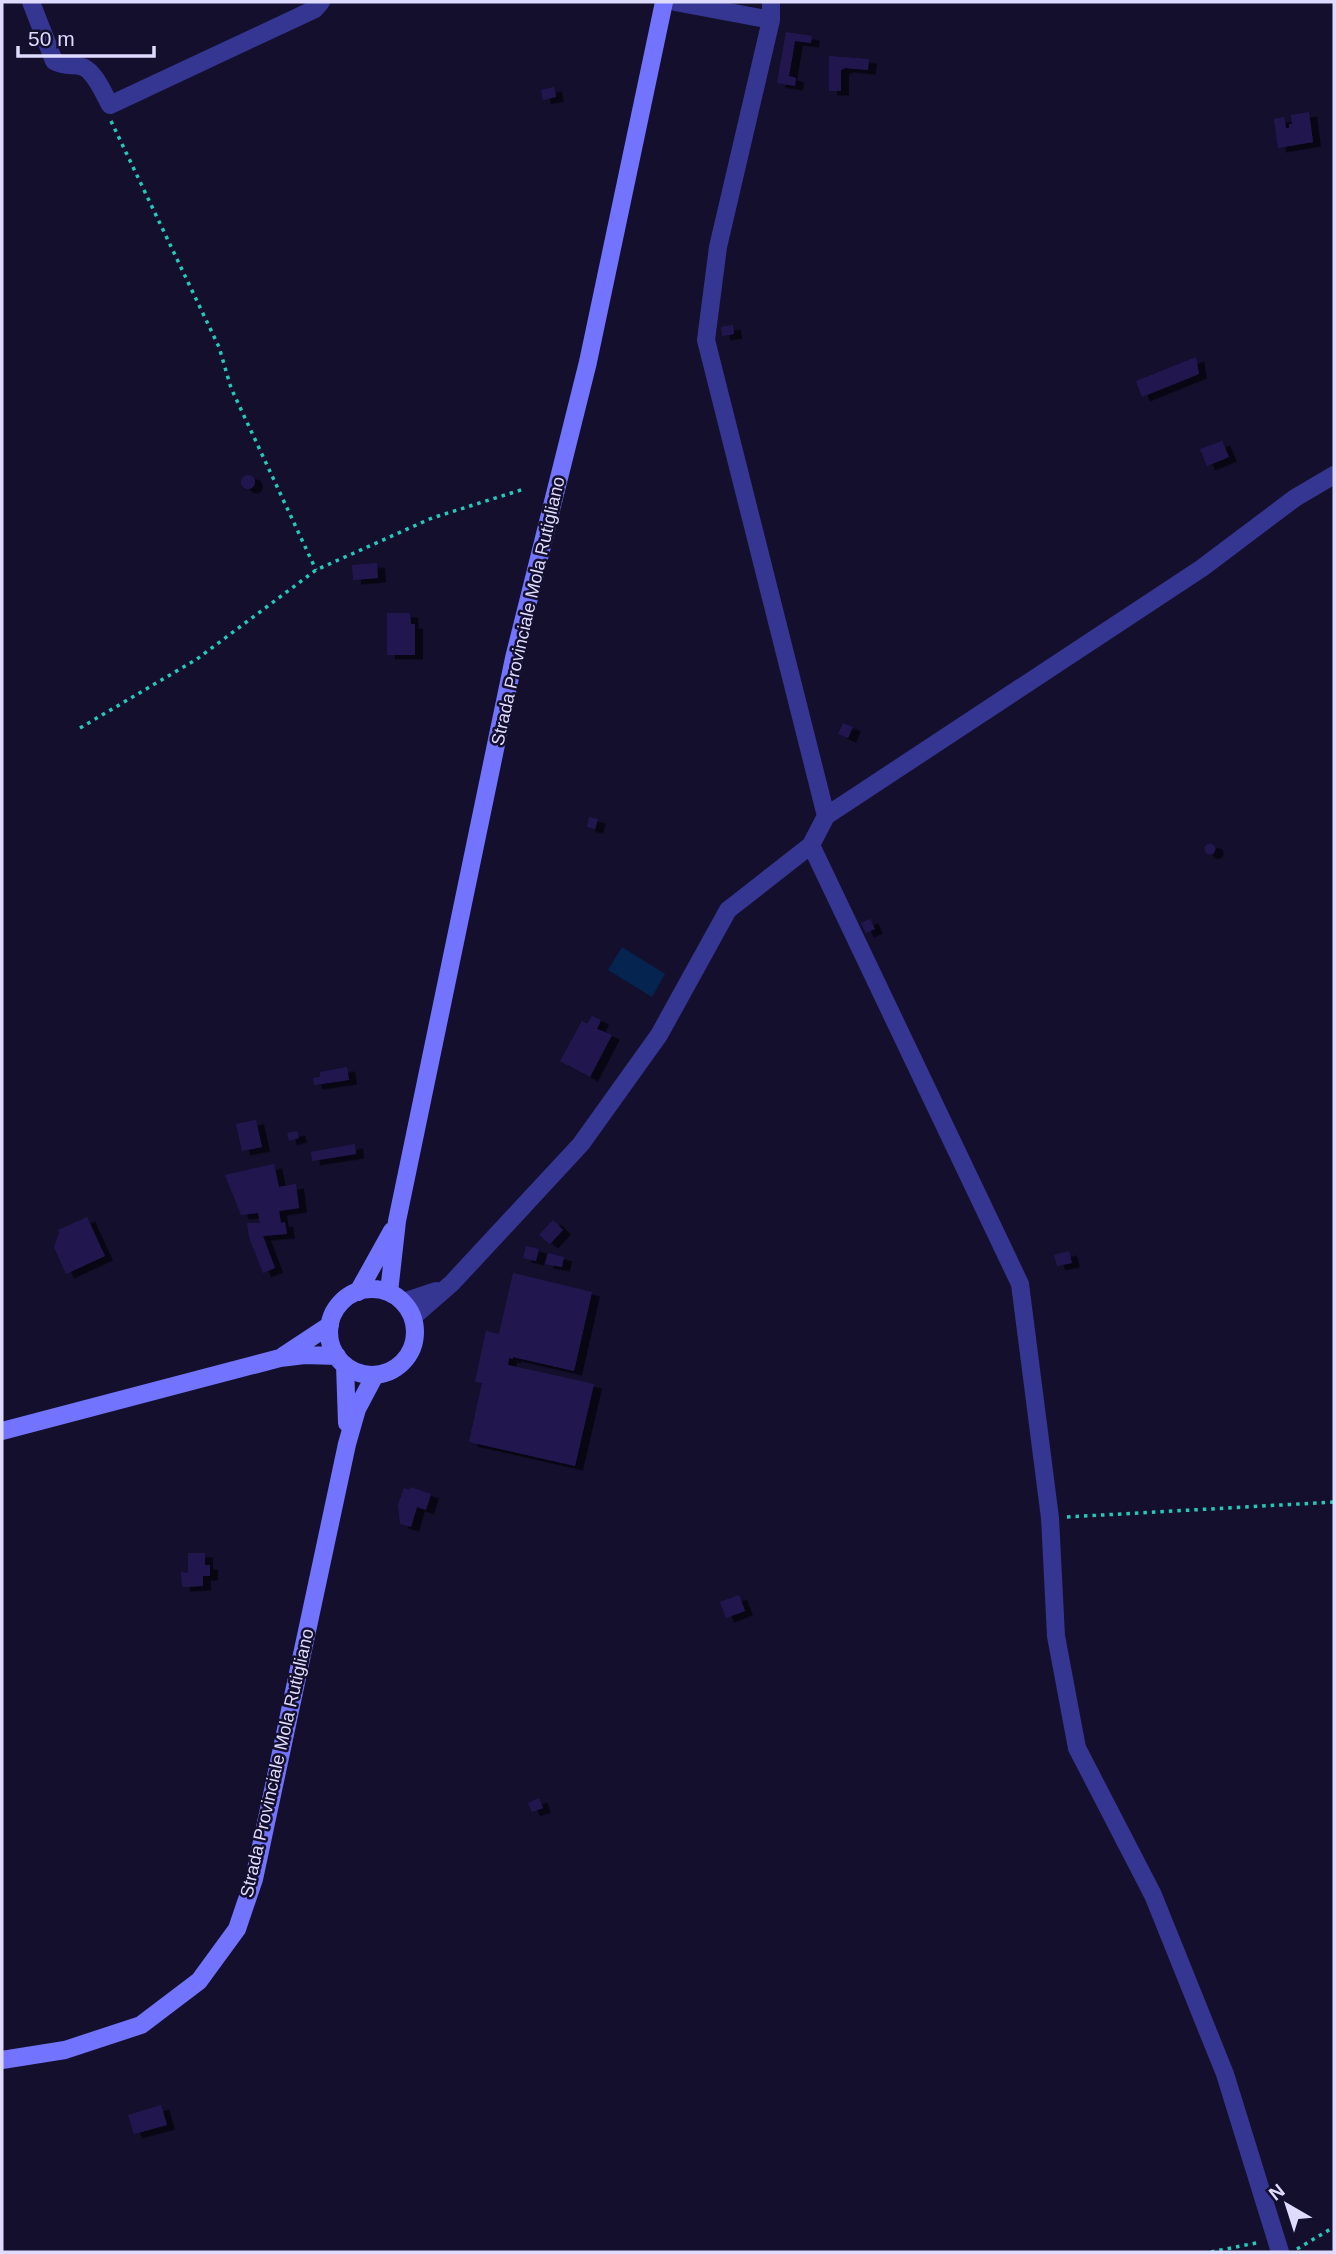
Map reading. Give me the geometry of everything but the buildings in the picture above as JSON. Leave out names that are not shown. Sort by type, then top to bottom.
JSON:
[{"type":"main road","name":"Strada Provinciale Mola Rutigliano","points":[[396,1297],[397,1221],[514,658],[588,362],[664,2]]},
{"type":"main road","name":"Strada Provinciale Mola Rutigliano","points":[[358,1292],[397,1221]]},
{"type":"main road","points":[[368,1289],[396,1297],[413,1317],[416,1331],[413,1346],[406,1359],[395,1368],[374,1375],[354,1371],[341,1360],[330,1339],[334,1311],[343,1300],[368,1289]]},
{"type":"main road","points":[[280,1358],[330,1325]]},
{"type":"main road","points":[[2,1431],[280,1358],[305,1354],[341,1360]]},
{"type":"main road","name":"Strada Provinciale Mola Rutigliano","points":[[341,1360],[347,1444]]},
{"type":"main road","name":"Strada Provinciale Mola Rutigliano","points":[[2,2060],[65,2050],[141,2025],[199,1981],[237,1929],[254,1879],[347,1444],[357,1409],[374,1375]]},
{"type":"street","points":[[31,2],[54,61],[64,66],[81,66],[90,73],[110,105],[315,9],[321,2]]},
{"type":"street","points":[[675,2],[771,11],[718,247],[706,340],[826,816]]},
{"type":"street","points":[[413,1317],[452,1283],[581,1144],[659,1035],[728,910],[811,845],[826,816],[1202,568],[1295,498],[1334,475]]},
{"type":"street","points":[[811,845],[1020,1284],[1050,1518],[1056,1636],[1077,1748],[1158,1908],[1225,2074],[1278,2245]]},
{"type":"street","points":[[396,1297],[452,1283]]},
{"type":"path","points":[[110,105],[110,120],[219,348],[231,388],[316,570]]},
{"type":"path","points":[[80,728],[197,659],[316,570],[432,518],[524,489]]},
{"type":"path","points":[[1050,1518],[1334,1502]]},
{"type":"path","points":[[1292,2252],[1334,2227]]},
{"type":"path","points":[[1211,2252],[1278,2245]]},
{"type":"water","points":[[622,947],[665,974],[652,997],[608,970]]}]
